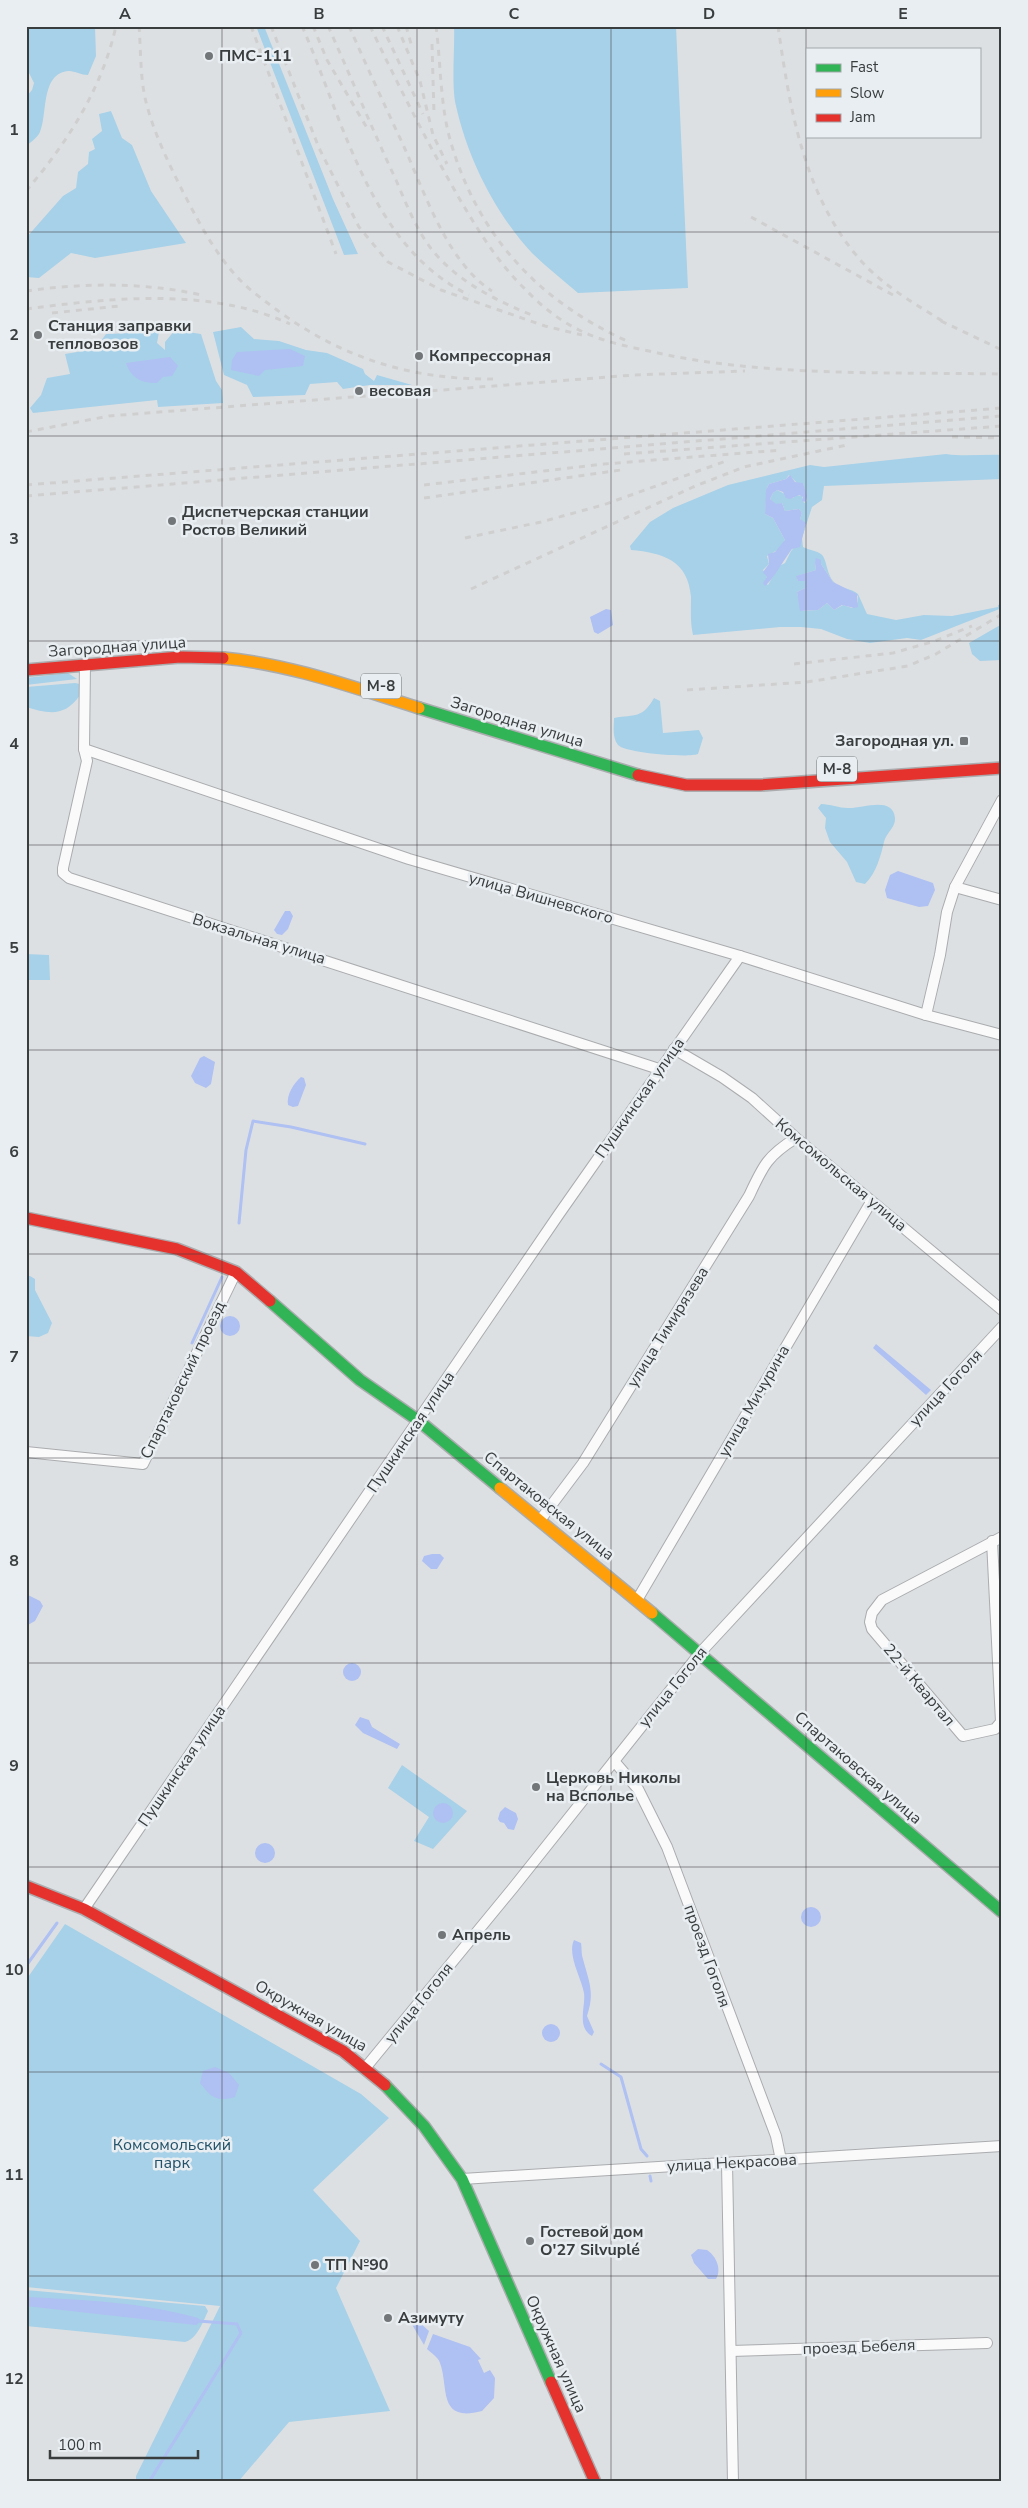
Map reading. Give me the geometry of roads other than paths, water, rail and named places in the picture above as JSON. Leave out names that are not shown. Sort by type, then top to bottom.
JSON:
[{"type":"main road","name":"Загородная улица","points":[[26,660],[112,651],[184,648],[265,654],[336,672],[629,762],[673,773],[708,775],[749,774],[1002,758]]},
{"type":"main road","name":"Загородная улица","points":[[26,670],[180,657],[224,658],[264,664],[342,684],[484,730],[672,784],[710,786],[760,785],[1002,768]]},
{"type":"main road","name":"Спартаковская улица","points":[[26,1218],[177,1249],[236,1272],[360,1380],[418,1421],[637,1600],[1002,1912]]},
{"type":"main road","name":"Окружная улица","points":[[26,1886],[84,1909],[343,2051],[366,2067],[388,2087],[448,2155],[462,2179],[595,2482]]},
{"type":"street","name":"Вокзальная улица","points":[[85,664],[84,749],[87,762],[62,868],[63,873],[69,878],[659,1069]]},
{"type":"street","name":"улица Вишневского","points":[[84,749],[409,859],[740,956],[926,1015],[1002,1035]]},
{"type":"street","points":[[926,1015],[954,887],[1002,800]]},
{"type":"street","points":[[954,887],[1002,900]]},
{"type":"street","name":"Пушкинская улица","points":[[84,1909],[659,1069],[740,956]]},
{"type":"street","name":"Комсомольская улица","points":[[674,1049],[722,1077],[752,1098],[871,1202],[1002,1310]]},
{"type":"street","name":"улица Тимирязева","points":[[540,1519],[583,1463],[749,1196],[764,1166],[774,1152],[796,1138]]},
{"type":"street","name":"улица Мичурина","points":[[637,1600],[871,1202]]},
{"type":"street","name":"Спартаковский проезд","points":[[26,1452],[143,1464],[236,1272]]},
{"type":"street","name":"улица Гоголя","points":[[366,2067],[700,1653],[1002,1327]]},
{"type":"street","name":"22-й Квартал","points":[[997,1539],[1001,1722],[995,1729],[964,1736],[872,1629],[870,1622],[872,1612],[882,1600],[997,1539]]},
{"type":"street","name":"проезд Гоголя","points":[[614,1761],[638,1789],[667,1847],[776,2136],[781,2160]]},
{"type":"street","name":"улица Некрасова","points":[[462,2179],[1002,2146]]},
{"type":"street","points":[[727,2164],[733,2482]]},
{"type":"street","name":"проезд Бебеля","points":[[731,2351],[987,2343]]},
{"type":"waterway","points":[[239,1223],[246,1150],[253,1121],[291,1127],[365,1144]]},
{"type":"waterway","points":[[192,1343],[222,1277]]},
{"type":"waterway","points":[[26,1966],[57,1923]]},
{"type":"waterway","points":[[601,2064],[621,2077],[641,2149],[647,2156]]},
{"type":"waterway","points":[[650,2176],[651,2181]]},
{"type":"waterway","points":[[149,2482],[241,2333],[237,2324],[198,2321]]},
{"type":"railway","points":[[26,191],[55,154],[81,114],[102,72],[116,26]]},
{"type":"railway","points":[[139,26],[144,93],[156,134],[200,224],[223,260],[242,282],[263,300],[302,327],[353,353],[379,363],[406,370],[434,375],[493,379]]},
{"type":"railway","points":[[251,26],[336,254]]},
{"type":"railway","points":[[271,26],[319,148],[359,227],[388,262],[441,290],[545,326],[582,335]]},
{"type":"railway","points":[[302,26],[347,139],[383,213],[407,246],[435,273],[469,295]]},
{"type":"railway","points":[[313,26],[327,60],[367,128]]},
{"type":"railway","points":[[328,26],[410,212],[426,241],[450,269],[472,285],[496,299],[534,316]]},
{"type":"railway","points":[[349,26],[439,226],[450,246],[476,279],[492,291]]},
{"type":"railway","points":[[370,26],[436,156],[489,246],[515,279],[531,295],[550,312],[572,326],[587,334],[622,345],[691,359],[735,365],[824,372],[1002,374]]},
{"type":"railway","points":[[382,26],[423,114]]},
{"type":"railway","points":[[397,26],[420,81],[433,135],[447,164]]},
{"type":"railway","points":[[406,26],[412,47]]},
{"type":"railway","points":[[436,26],[447,129],[463,177],[478,209],[496,237],[517,263],[541,287],[597,326],[629,342]]},
{"type":"railway","points":[[778,26],[788,89],[803,152],[813,182],[827,210],[843,238],[872,272],[903,296],[947,324]]},
{"type":"railway","points":[[432,44],[434,114]]},
{"type":"railway","points":[[751,217],[893,295]]},
{"type":"railway","points":[[26,291],[69,286],[114,285],[158,288],[201,295]]},
{"type":"railway","points":[[26,309],[125,299],[160,298],[227,304],[259,312],[290,324]]},
{"type":"railway","points":[[52,313],[119,306]]},
{"type":"railway","points":[[941,321],[1002,350]]},
{"type":"railway","points":[[26,432],[109,416],[634,375],[745,371]]},
{"type":"railway","points":[[26,485],[1002,408]]},
{"type":"railway","points":[[26,496],[1002,416]]},
{"type":"railway","points":[[624,454],[1002,426]]},
{"type":"railway","points":[[952,437],[1002,438]]},
{"type":"railway","points":[[471,589],[693,487],[744,467],[847,445]]},
{"type":"railway","points":[[424,485],[604,464],[782,450]]},
{"type":"railway","points":[[465,538],[541,522],[603,505],[729,460]]},
{"type":"railway","points":[[424,498],[621,470]]},
{"type":"railway","points":[[687,690],[807,682],[908,666],[936,654],[1002,614]]},
{"type":"railway","points":[[794,664],[893,653],[935,641],[972,626]]},
{"type":"place","name":"ПМС-111","points":[[209,56]]},
{"type":"place","name":"Станция заправки тепловозов","points":[[38,335]]},
{"type":"place","name":"Компрессорная","points":[[419,356]]},
{"type":"place","name":"весовая","points":[[359,391]]},
{"type":"place","name":"Диспетчерская станции Ростов Великий","points":[[172,521]]},
{"type":"place","name":"Загородная ул.","points":[[964,741]]},
{"type":"place","name":"Церковь Николы на Всполье","points":[[536,1787]]},
{"type":"place","name":"Апрель","points":[[442,1935]]},
{"type":"place","name":"Гостевой дом O'27 Silvuplé","points":[[530,2241]]},
{"type":"place","name":"ТП №90","points":[[315,2265]]},
{"type":"place","name":"Азимуту","points":[[388,2318]]},
{"type":"park label","name":"Комсомольский парк","points":[[172,2154]]}]
